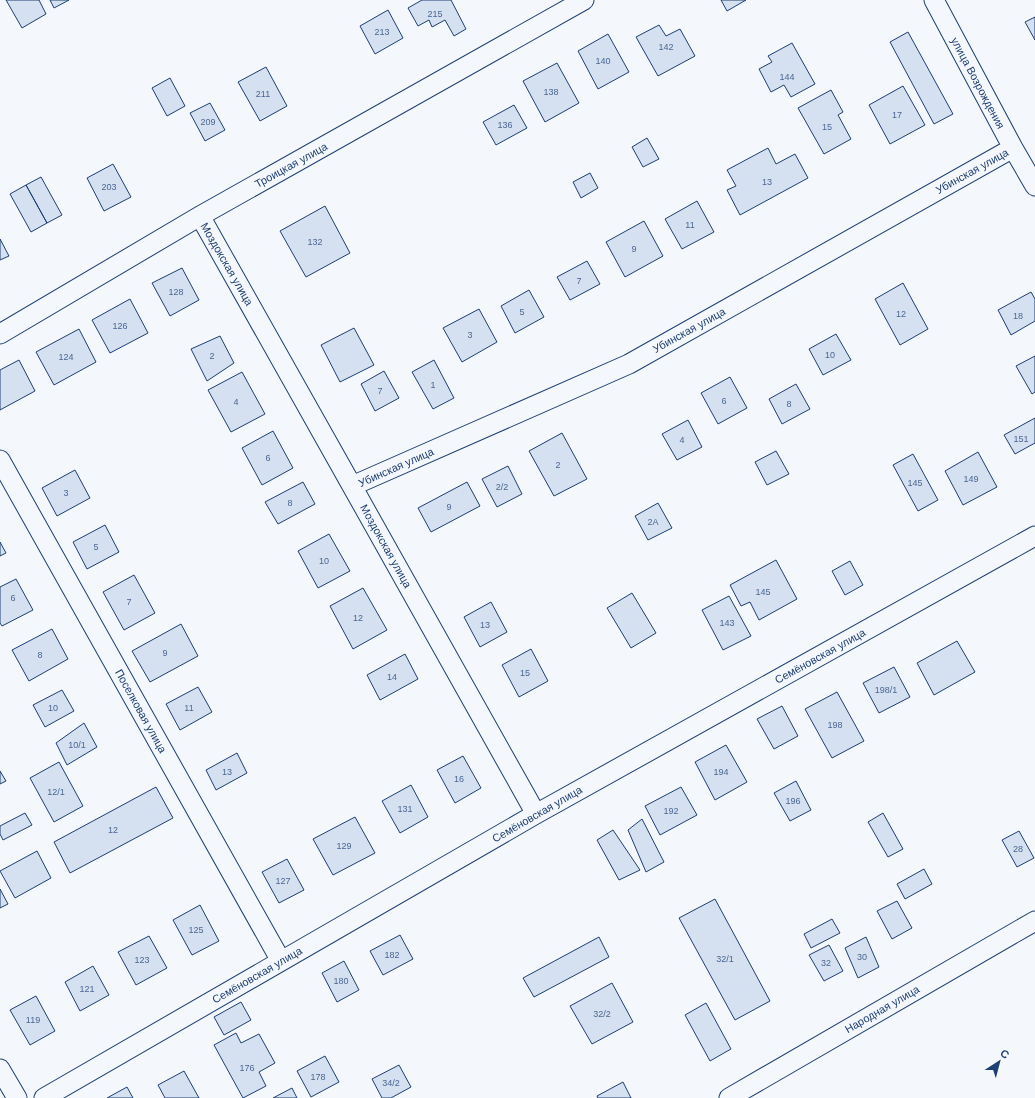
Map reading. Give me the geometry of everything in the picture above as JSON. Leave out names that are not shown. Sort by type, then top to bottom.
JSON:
[{"type":"street","name":"Троицкая улица","points":[[0,334],[200,216],[584,0]]},
{"type":"street","name":"улица Возрождения","points":[[934,0],[1013,148],[1035,186]]},
{"type":"street","name":"Убинская улица","points":[[352,486],[629,364],[1013,148]]},
{"type":"street","name":"Моздокская улица","points":[[200,216],[536,814]]},
{"type":"street","name":"Поселковая улица","points":[[0,460],[281,961]]},
{"type":"street","name":"Семёновская улица","points":[[44,1098],[536,814],[1035,536]]},
{"type":"street","name":"Народная улица","points":[[729,1098],[1035,920]]},
{"type":"street","points":[[0,1069],[17,1098]]},
{"type":"building","points":[[6,0],[39,0],[46,14],[22,28]]},
{"type":"building","points":[[50,0],[69,0],[54,8]]},
{"type":"building","points":[[422,0],[451,0],[466,29],[454,36],[445,20],[432,27],[429,20],[418,26],[408,8]]},
{"type":"building","points":[[721,0],[746,0],[727,11]]},
{"type":"building","points":[[388,10],[403,38],[375,54],[360,26]]},
{"type":"building","points":[[1035,17],[1035,40],[1025,22]]},
{"type":"building","points":[[659,25],[666,36],[680,29],[695,56],[658,76],[636,37]]},
{"type":"building","points":[[908,32],[953,114],[934,124],[890,42]]},
{"type":"building","points":[[608,34],[629,72],[598,89],[578,51]]},
{"type":"building","points":[[792,43],[815,84],[791,97],[784,85],[771,92],[759,69],[772,62],[768,56]]},
{"type":"building","points":[[557,63],[579,103],[545,122],[523,81]]},
{"type":"building","points":[[266,67],[287,106],[260,121],[238,82]]},
{"type":"building","points":[[170,78],[185,106],[167,116],[152,88]]},
{"type":"building","points":[[903,86],[925,125],[890,144],[869,105]]},
{"type":"building","points":[[831,90],[843,112],[838,115],[851,139],[824,154],[798,108]]},
{"type":"building","points":[[210,103],[225,130],[205,141],[190,113]]},
{"type":"building","points":[[514,105],[527,128],[496,145],[483,122]]},
{"type":"building","points":[[647,138],[659,159],[643,167],[632,147]]},
{"type":"building","points":[[768,148],[776,164],[795,154],[808,178],[740,215],[727,190],[736,186],[727,170]]},
{"type":"building","points":[[113,164],[131,197],[104,211],[87,178]]},
{"type":"building","points":[[590,173],[598,188],[581,198],[573,182]]},
{"type":"building","points":[[41,177],[62,215],[47,223],[26,185]]},
{"type":"building","points":[[26,185],[47,223],[31,232],[10,194]]},
{"type":"building","points":[[697,201],[714,232],[682,249],[665,219]]},
{"type":"building","points":[[325,206],[350,253],[306,277],[280,231]]},
{"type":"building","points":[[644,221],[663,256],[625,277],[606,242]]},
{"type":"building","points":[[0,239],[9,256],[0,260]]},
{"type":"building","points":[[587,261],[600,284],[570,300],[557,277]]},
{"type":"building","points":[[182,268],[199,300],[170,316],[152,283]]},
{"type":"building","points":[[903,283],[928,329],[900,345],[875,299]]},
{"type":"building","points":[[529,290],[544,317],[515,333],[501,306]]},
{"type":"building","points":[[1031,292],[1035,299],[1035,321],[1011,335],[998,310]]},
{"type":"building","points":[[130,299],[148,333],[110,353],[92,320]]},
{"type":"building","points":[[479,309],[497,342],[462,362],[443,328]]},
{"type":"building","points":[[354,328],[374,365],[340,382],[321,345]]},
{"type":"building","points":[[79,329],[96,362],[54,385],[36,352]]},
{"type":"building","points":[[836,334],[851,360],[823,375],[809,349]]},
{"type":"building","points":[[220,336],[234,363],[207,381],[191,349]]},
{"type":"building","points":[[1035,356],[1035,392],[1032,394],[1016,366]]},
{"type":"building","points":[[19,360],[35,391],[0,410],[0,370]]},
{"type":"building","points":[[434,360],[454,398],[433,409],[412,372]]},
{"type":"building","points":[[384,371],[399,398],[375,411],[361,384]]},
{"type":"building","points":[[242,372],[265,414],[231,432],[208,390]]},
{"type":"building","points":[[730,377],[747,408],[718,424],[701,393]]},
{"type":"building","points":[[796,384],[810,409],[782,424],[769,399]]},
{"type":"building","points":[[1035,418],[1035,443],[1015,454],[1004,435]]},
{"type":"building","points":[[688,420],[702,447],[677,460],[662,434]]},
{"type":"building","points":[[273,431],[293,468],[262,485],[242,448]]},
{"type":"building","points":[[562,433],[587,479],[554,496],[529,451]]},
{"type":"building","points":[[776,451],[789,474],[767,485],[755,462]]},
{"type":"building","points":[[978,452],[997,487],[963,505],[945,471]]},
{"type":"building","points":[[913,454],[938,500],[918,511],[893,465]]},
{"type":"building","points":[[508,466],[522,494],[497,507],[482,479]]},
{"type":"building","points":[[75,470],[90,498],[57,516],[42,488]]},
{"type":"building","points":[[303,482],[315,504],[278,524],[265,502]]},
{"type":"building","points":[[467,482],[480,506],[431,532],[418,508]]},
{"type":"building","points":[[658,503],[672,528],[648,540],[635,516]]},
{"type":"building","points":[[105,525],[119,552],[87,569],[73,542]]},
{"type":"building","points":[[329,534],[350,571],[318,588],[298,551]]},
{"type":"building","points":[[0,542],[6,553],[0,556]]},
{"type":"building","points":[[776,560],[797,599],[759,620],[750,602],[741,606],[730,585]]},
{"type":"building","points":[[850,561],[863,585],[845,595],[832,571]]},
{"type":"building","points":[[134,575],[155,613],[124,630],[103,592]]},
{"type":"building","points":[[16,579],[33,610],[2,626],[0,623],[0,587]]},
{"type":"building","points":[[363,588],[387,630],[353,649],[330,606]]},
{"type":"building","points":[[632,593],[656,633],[631,648],[607,608]]},
{"type":"building","points":[[729,596],[751,636],[723,650],[702,610]]},
{"type":"building","points":[[491,602],[507,632],[480,647],[464,617]]},
{"type":"building","points":[[181,624],[198,656],[150,682],[132,651]]},
{"type":"building","points":[[52,629],[68,659],[29,681],[12,650]]},
{"type":"building","points":[[957,641],[975,672],[934,695],[917,663]]},
{"type":"building","points":[[531,649],[548,681],[519,697],[502,665]]},
{"type":"building","points":[[405,654],[418,679],[380,700],[367,675]]},
{"type":"building","points":[[894,667],[910,697],[879,713],[863,683]]},
{"type":"building","points":[[198,687],[212,712],[180,730],[166,704]]},
{"type":"building","points":[[62,690],[74,711],[45,727],[33,705]]},
{"type":"building","points":[[837,692],[864,741],[832,758],[805,709]]},
{"type":"building","points":[[782,706],[798,736],[774,749],[757,719]]},
{"type":"building","points":[[84,723],[97,747],[67,765],[56,743]]},
{"type":"building","points":[[726,745],[747,782],[715,800],[695,762]]},
{"type":"building","points":[[237,753],[247,773],[216,790],[206,770]]},
{"type":"building","points":[[463,756],[481,788],[455,803],[437,770]]},
{"type":"building","points":[[59,762],[83,806],[54,822],[30,778]]},
{"type":"building","points":[[0,771],[6,781],[0,784]]},
{"type":"building","points":[[796,781],[811,810],[790,821],[774,793]]},
{"type":"building","points":[[411,785],[428,817],[400,833],[382,801]]},
{"type":"building","points":[[156,787],[173,818],[70,873],[54,842]]},
{"type":"building","points":[[681,787],[697,815],[660,835],[645,806]]},
{"type":"building","points":[[25,813],[32,825],[3,840],[0,834],[0,826]]},
{"type":"building","points":[[883,813],[903,849],[888,857],[868,822]]},
{"type":"building","points":[[355,817],[375,853],[333,875],[313,839]]},
{"type":"building","points":[[642,819],[664,862],[646,872],[628,830]]},
{"type":"building","points":[[613,830],[640,870],[619,880],[597,840]]},
{"type":"building","points":[[1019,831],[1034,858],[1017,867],[1002,840]]},
{"type":"building","points":[[37,851],[51,878],[15,898],[0,871]]},
{"type":"building","points":[[287,859],[304,890],[279,903],[262,872]]},
{"type":"building","points":[[924,869],[932,884],[905,899],[897,884]]},
{"type":"building","points":[[0,889],[8,904],[0,908]]},
{"type":"building","points":[[715,899],[770,1001],[735,1020],[679,918]]},
{"type":"building","points":[[897,901],[912,928],[892,939],[877,911]]},
{"type":"building","points":[[200,905],[219,941],[192,955],[173,920]]},
{"type":"building","points":[[832,919],[840,933],[811,948],[804,934]]},
{"type":"building","points":[[400,935],[413,959],[383,975],[370,951]]},
{"type":"building","points":[[149,936],[167,968],[136,985],[118,952]]},
{"type":"building","points":[[599,937],[609,957],[534,997],[523,978]]},
{"type":"building","points":[[866,937],[879,967],[858,978],[845,948]]},
{"type":"building","points":[[829,945],[843,971],[824,981],[809,955]]},
{"type":"building","points":[[344,961],[359,990],[337,1002],[322,973]]},
{"type":"building","points":[[93,966],[109,995],[80,1011],[65,982]]},
{"type":"building","points":[[612,983],[633,1022],[592,1044],[570,1006]]},
{"type":"building","points":[[36,996],[55,1031],[30,1045],[10,1010]]},
{"type":"building","points":[[241,1002],[251,1020],[224,1035],[214,1017]]},
{"type":"building","points":[[706,1003],[731,1049],[710,1061],[685,1015]]},
{"type":"building","points":[[236,1033],[241,1043],[259,1034],[275,1063],[259,1072],[266,1086],[243,1098],[214,1045]]},
{"type":"building","points":[[325,1056],[339,1082],[311,1097],[297,1071]]},
{"type":"building","points":[[399,1065],[411,1087],[391,1098],[382,1098],[372,1079]]},
{"type":"building","points":[[184,1071],[199,1098],[165,1098],[158,1085]]},
{"type":"building","points":[[623,1082],[631,1098],[598,1098],[597,1096]]},
{"type":"building","points":[[127,1087],[133,1098],[107,1098]]},
{"type":"building","points":[[292,1088],[297,1098],[273,1098]]}]
